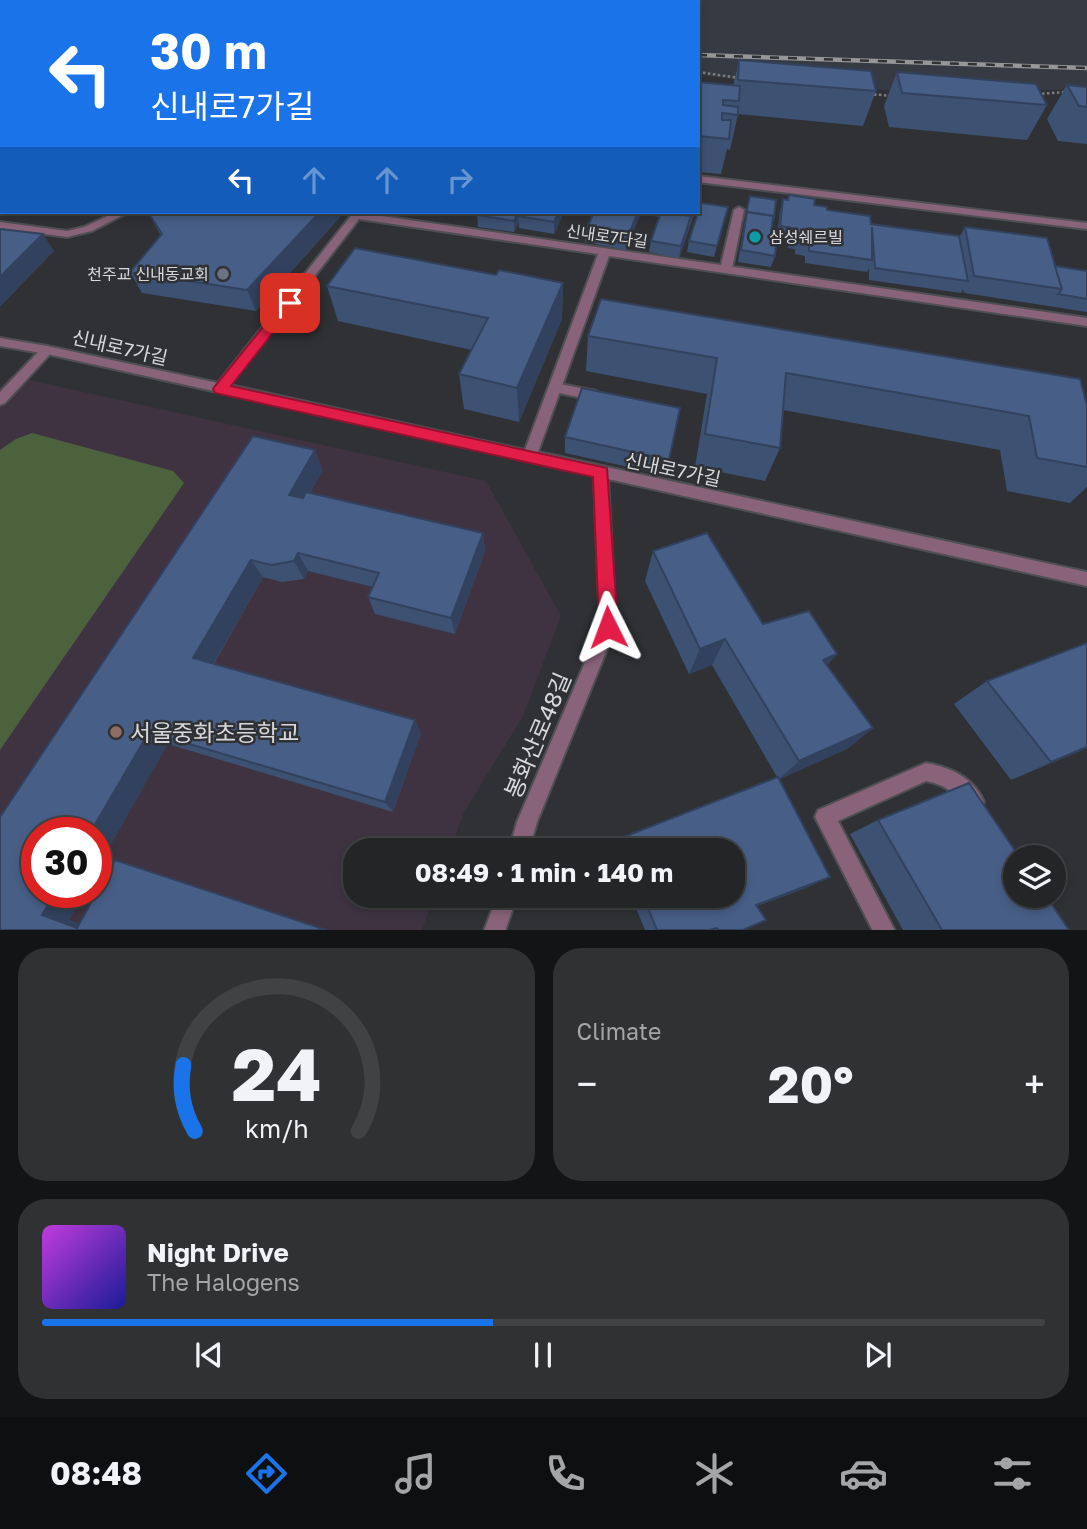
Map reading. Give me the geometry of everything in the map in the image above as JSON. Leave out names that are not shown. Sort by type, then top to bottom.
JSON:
[{"type":"street","points":[[700,179],[1087,226]]},
{"type":"street","points":[[726,269],[739,210]]},
{"type":"street","points":[[0,225],[67,234],[88,229],[120,214]]},
{"type":"street","points":[[220,389],[359,214]]},
{"type":"street","name":"신내로7다길","points":[[359,214],[1087,322]]},
{"type":"street","points":[[529,457],[605,251]]},
{"type":"street","name":"신내로7가길","points":[[0,342],[47,350],[1087,579]]},
{"type":"street","name":"신내로7가길","points":[[0,400],[47,350]]},
{"type":"street","points":[[555,388],[609,399]]},
{"type":"street","name":"봉화산로48길","points":[[522,838],[608,627],[601,472]]},
{"type":"street","points":[[885,930],[825,817],[926,772],[943,774],[963,786],[985,820]]},
{"type":"street","points":[[494,930],[502,908]]},
{"type":"path","points":[[700,72],[740,78]]},
{"type":"path","points":[[1036,94],[1074,92]]},
{"type":"path","points":[[870,94],[897,96]]},
{"type":"shaded area","points":[[700,0],[1087,0],[1087,89],[935,93],[783,84],[700,75]]},
{"type":"shaded area","points":[[11,376],[486,481],[561,616],[523,716],[464,812],[454,838],[343,838],[343,908],[430,908],[422,930],[0,930],[0,388]]},
{"type":"green space","points":[[32,433],[173,471],[184,483],[0,750],[0,450],[16,439]]},
{"type":"building","points":[[739,60],[871,71],[876,91],[738,80]]},
{"type":"building","points":[[897,72],[1036,84],[1047,105],[902,93]]},
{"type":"building","points":[[700,82],[740,86],[739,101],[723,100],[723,105],[738,107],[738,115],[722,113],[722,120],[731,120],[729,139],[700,136]]},
{"type":"building","points":[[1067,85],[1087,87],[1087,107],[1079,106]]},
{"type":"building","points":[[789,195],[815,199],[814,205],[827,207],[827,210],[870,216],[871,224],[959,236],[968,281],[875,268],[872,227],[872,260],[809,251],[809,244],[799,243],[799,238],[792,237],[793,228],[780,226],[783,199],[788,200]]},
{"type":"building","points":[[750,196],[776,200],[774,218],[747,212],[746,214]]},
{"type":"building","points":[[701,203],[728,207],[717,246],[689,241],[698,214],[700,214]]},
{"type":"building","name":"삼성쉐르빌","points":[[747,212],[773,216],[771,234],[777,235],[775,256],[741,250]]},
{"type":"building","name":"천주교 신내동교회","points":[[149,214],[318,214],[247,290],[130,272],[162,234]]},
{"type":"building","points":[[478,214],[517,214],[514,221]]},
{"type":"building","points":[[520,214],[558,214],[554,222],[518,216]]},
{"type":"building","points":[[593,214],[637,214],[627,239],[586,231]]},
{"type":"building","points":[[660,214],[691,216],[681,246],[651,241]]},
{"type":"building","points":[[965,227],[1047,238],[1062,289],[974,276]]},
{"type":"building","points":[[0,229],[43,234],[0,277]]},
{"type":"building","points":[[355,248],[496,275],[499,270],[563,283],[517,388],[459,374],[488,318],[327,286]]},
{"type":"building","points":[[1055,266],[1087,271],[1087,299],[1058,294],[1062,289]]},
{"type":"building","points":[[601,299],[1080,379],[1087,406],[1087,467],[1037,458],[1029,416],[786,373],[780,448],[705,434],[717,358],[588,336]]},
{"type":"building","points":[[582,388],[680,408],[669,460],[565,437]]},
{"type":"building","points":[[253,436],[315,450],[289,495],[303,498],[306,492],[483,533],[451,618],[368,597],[379,573],[298,553],[294,561],[271,565],[251,560],[193,658],[415,720],[385,802],[149,732],[99,817],[21,817],[21,908],[46,908],[42,915],[77,928],[88,908],[112,908],[112,865],[115,860],[326,930],[0,930],[0,817]]},
{"type":"building","points":[[707,533],[763,624],[809,611],[837,654],[823,660],[873,728],[799,761],[725,639],[700,649],[653,551]]},
{"type":"building","points":[[1087,643],[1087,747],[1051,762],[987,681]]},
{"type":"building","points":[[778,777],[830,877],[756,905],[766,920],[743,930],[657,930],[648,908],[745,908],[745,838],[621,838]]},
{"type":"building","points":[[969,783],[1011,845],[1003,845],[1003,908],[1054,908],[1069,930],[942,930],[878,820]]},
{"type":"railway","points":[[700,55],[1087,68]]},
{"type":"place","name":"삼성쉐르빌","points":[[755,237]]},
{"type":"place","name":"천주교 신내동교회","points":[[223,274]]},
{"type":"place","name":"서울중화초등학교","points":[[116,732]]},
{"type":"route","points":[[290,303],[220,389],[601,472],[608,627]]}]
